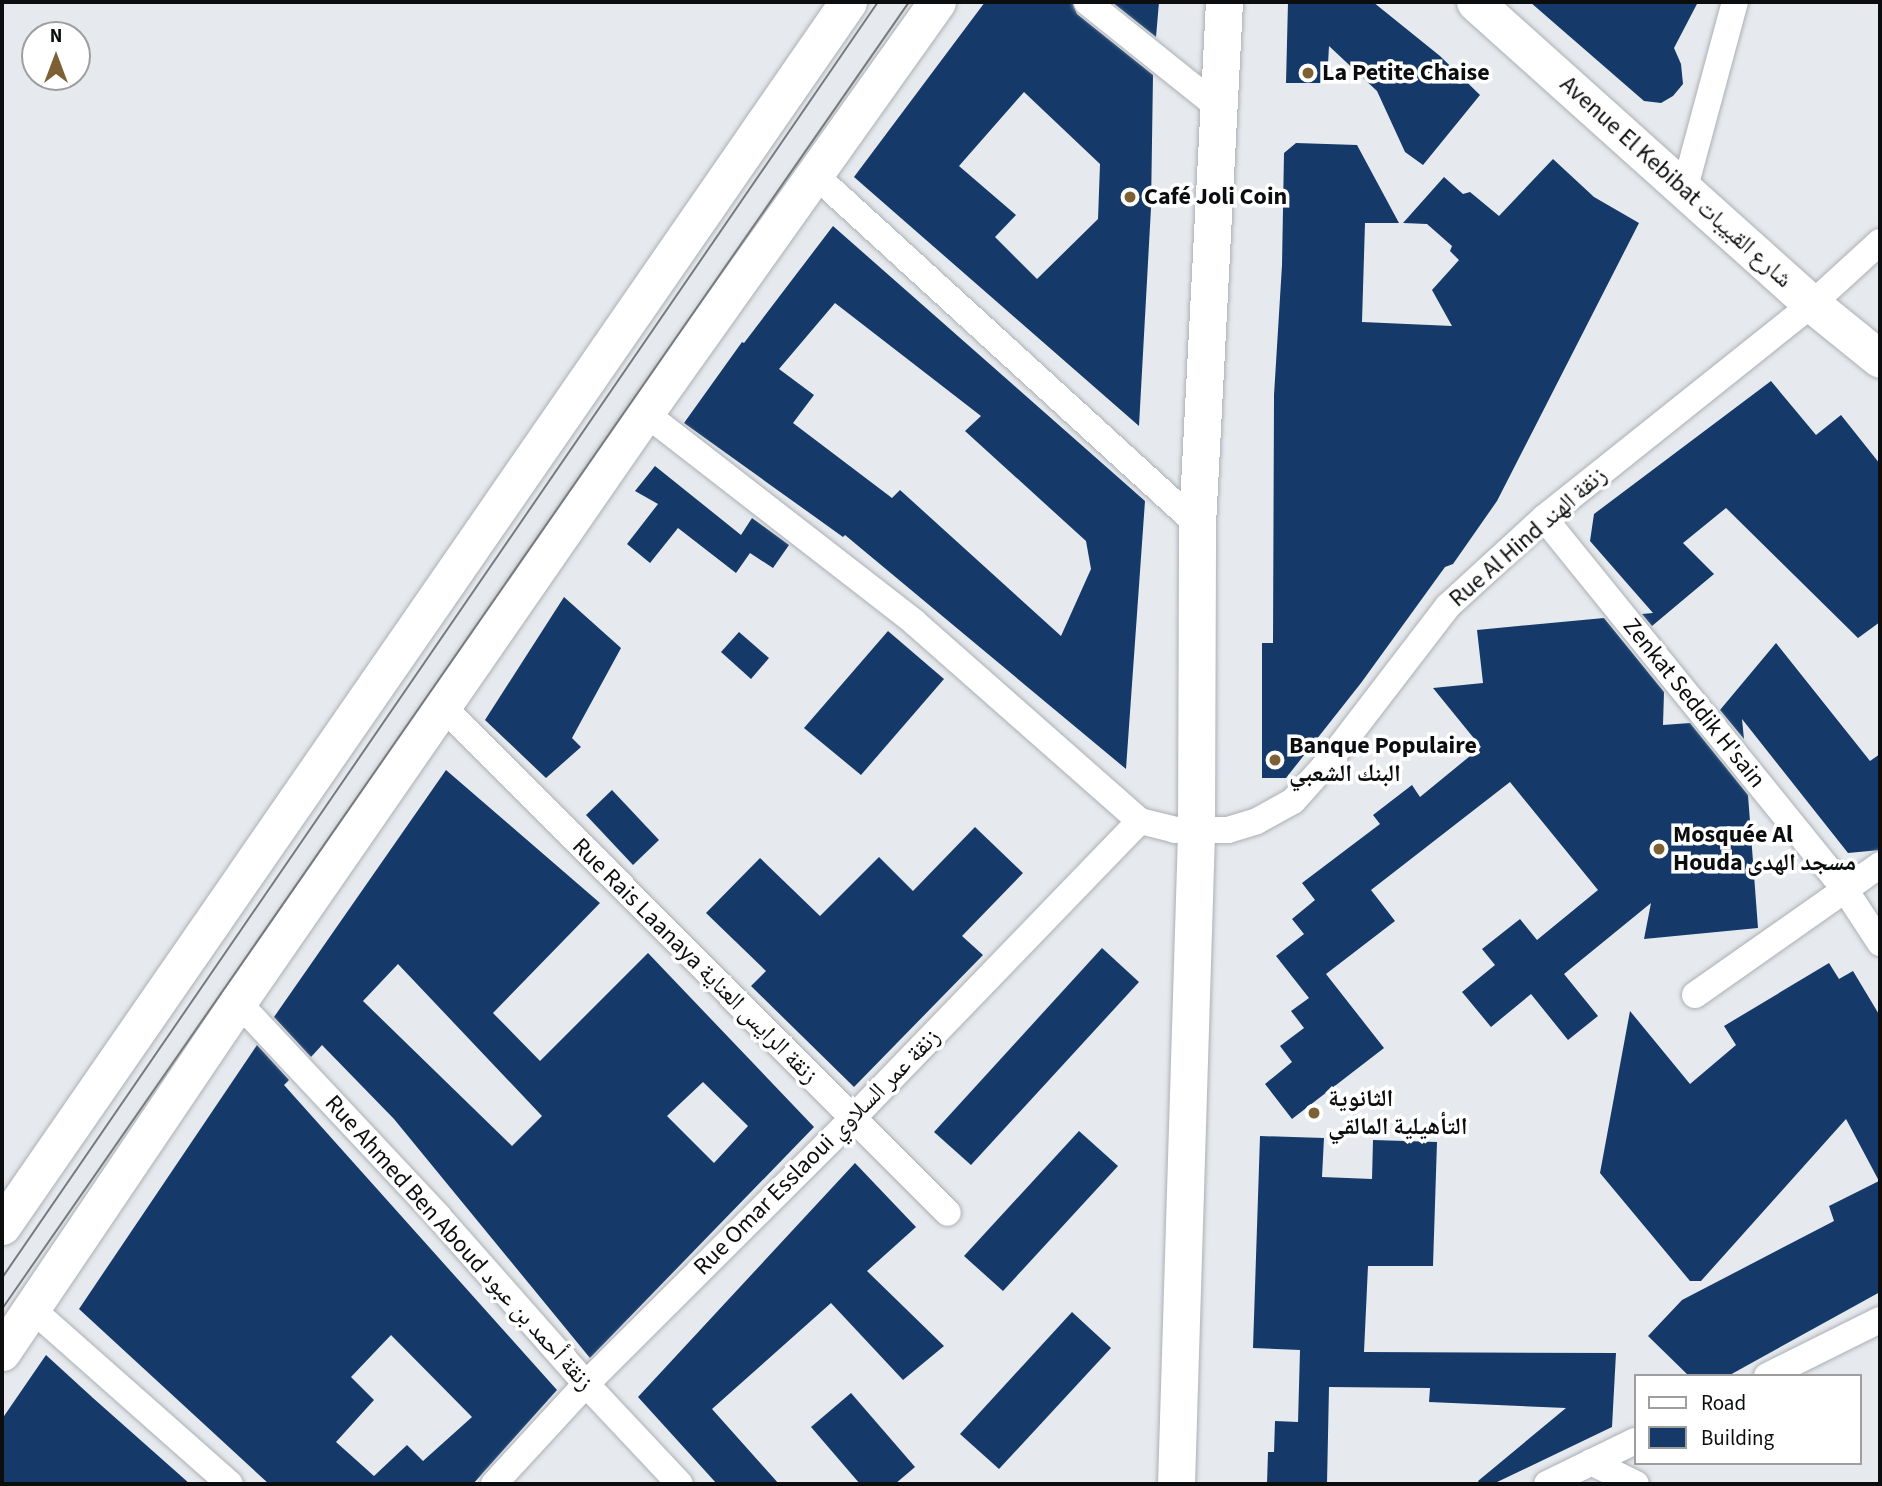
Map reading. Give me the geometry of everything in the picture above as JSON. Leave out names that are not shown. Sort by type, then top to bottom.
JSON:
[{"type":"main road","points":[[2,1226],[848,2]]},
{"type":"main road","points":[[2,1352],[238,1002],[444,708],[645,413],[937,2]]},
{"type":"main road","points":[[1176,1484],[1196,832],[1196,524],[1224,2]]},
{"type":"main road","name":"Avenue El Kebibat شارع القبيبات","points":[[1475,2],[1685,187],[1812,304],[1880,359]]},
{"type":"street","points":[[1087,2],[1218,107]]},
{"type":"street","points":[[1685,187],[1735,2]]},
{"type":"street","points":[[813,173],[1196,524]]},
{"type":"street","name":"Rue Al Hind زنقة الهند","points":[[1140,821],[1175,830],[1228,830],[1257,821],[1293,801],[1329,761],[1448,606],[1544,518],[1812,304],[1880,242]]},
{"type":"street","points":[[645,413],[914,622],[1140,821]]},
{"type":"street","name":"Zenkat Seddik H'sain","points":[[1544,518],[1844,888],[1880,943]]},
{"type":"street","name":"Rue Rais Laanaya زنقة الرايس العناية","points":[[444,708],[948,1213]]},
{"type":"street","name":"Rue Omar Esslaoui زنقة عمر السلاوي","points":[[494,1484],[586,1384],[852,1119],[1140,821]]},
{"type":"street","points":[[1695,995],[1880,865]]},
{"type":"street","name":"Rue Ahmed Ben Aboud زنقة أحمد بن عبود","points":[[238,1002],[438,1216],[586,1384],[680,1484]]},
{"type":"street","points":[[32,1309],[230,1484]]},
{"type":"street","points":[[1771,1374],[1880,1320]]},
{"type":"street","points":[[1547,1484],[1633,1442]]},
{"type":"street","points":[[1591,1462],[1636,1484]]},
{"type":"building","points":[[985,2],[1072,2],[1077,14],[1153,75],[1151,208],[1139,426],[854,177]],"holes":[[[1024,92],[1100,164],[1098,219],[1037,279],[995,237],[1016,215],[959,166]]]},
{"type":"building","points":[[1112,2],[1159,2],[1156,37]]},
{"type":"building","points":[[1288,2],[1373,2],[1440,56],[1480,95],[1423,165],[1405,152],[1377,91],[1329,46],[1327,83],[1286,83]]},
{"type":"building","points":[[1530,2],[1698,2],[1674,48],[1681,64],[1683,84],[1673,96],[1661,103],[1644,101]]},
{"type":"building","points":[[1296,143],[1357,145],[1399,223],[1365,223],[1362,322],[1452,326],[1432,290],[1459,260],[1450,251],[1452,246],[1427,224],[1403,223],[1444,177],[1463,194],[1470,192],[1499,216],[1553,159],[1594,197],[1639,223],[1497,501],[1453,564],[1445,567],[1361,683],[1286,778],[1262,778],[1262,643],[1273,643],[1274,395],[1282,265],[1284,153]]},
{"type":"building","points":[[833,226],[1145,501],[1126,769],[845,535],[843,537],[684,423],[742,342],[744,343]],"holes":[[[835,303],[981,416],[965,431],[1086,541],[1091,569],[1061,636],[900,490],[892,498],[793,423],[814,395],[779,369]]]},
{"type":"building","points":[[1771,381],[1816,435],[1841,415],[1880,464],[1880,622],[1858,638],[1726,508],[1683,543],[1714,574],[1652,626],[1642,614],[1653,613],[1590,541],[1594,514]]},
{"type":"building","points":[[655,466],[741,535],[752,518],[789,545],[773,568],[750,553],[736,573],[678,528],[650,563],[627,544],[658,504],[635,491]]},
{"type":"building","points":[[564,597],[621,648],[572,738],[581,747],[546,778],[485,720]]},
{"type":"building","name":"Mosquée Al Houda مسجد الهدى","points":[[1604,618],[1664,692],[1663,725],[1690,723],[1748,795],[1758,928],[1644,939],[1651,903],[1564,974],[1598,1016],[1568,1040],[1531,994],[1491,1027],[1462,992],[1495,965],[1482,949],[1520,919],[1537,940],[1598,890],[1510,782],[1371,890],[1395,921],[1326,974],[1384,1048],[1292,1119],[1265,1084],[1292,1062],[1280,1046],[1304,1028],[1291,1011],[1309,998],[1276,956],[1304,934],[1292,919],[1315,900],[1302,883],[1380,824],[1373,815],[1412,785],[1420,797],[1481,747],[1433,688],[1483,683],[1477,630]]},
{"type":"building","points":[[888,631],[944,679],[861,775],[804,728]]},
{"type":"building","points":[[739,632],[769,658],[751,679],[721,652]]},
{"type":"building","points":[[1776,643],[1870,761],[1880,754],[1880,850],[1848,853],[1742,719],[1744,739],[1720,710]]},
{"type":"building","points":[[446,770],[600,903],[493,1013],[540,1061],[648,953],[814,1127],[590,1358],[394,1119],[322,1045],[311,1057],[274,1017]],"holes":[[[398,964],[542,1116],[512,1146],[363,1001]],[[703,1082],[748,1126],[714,1163],[667,1116]]]},
{"type":"building","points":[[612,790],[659,840],[633,865],[586,815]]},
{"type":"building","points":[[975,827],[1023,873],[962,936],[983,955],[854,1087],[751,986],[766,971],[706,913],[760,858],[820,916],[879,857],[913,891]]},
{"type":"building","points":[[1102,948],[1139,982],[971,1165],[934,1132]]},
{"type":"building","points":[[1829,963],[1839,979],[1853,971],[1880,1016],[1880,1292],[1732,1374],[1687,1374],[1648,1336],[1682,1300],[1834,1221],[1829,1206],[1879,1181],[1846,1119],[1701,1281],[1690,1281],[1600,1173],[1630,1011],[1690,1084],[1736,1045],[1724,1026]]},
{"type":"building","points":[[257,1045],[289,1080],[284,1085],[557,1390],[473,1484],[269,1484],[79,1309]],"holes":[[[391,1335],[472,1417],[423,1461],[407,1445],[374,1476],[336,1442],[374,1400],[351,1377]]]},
{"type":"building","points":[[1079,1131],[1118,1166],[1003,1291],[964,1256]]},
{"type":"building","points":[[1260,1136],[1324,1138],[1322,1177],[1372,1179],[1373,1140],[1437,1142],[1433,1266],[1368,1266],[1364,1352],[1616,1353],[1612,1427],[1493,1484],[1480,1484],[1478,1481],[1566,1408],[1429,1402],[1430,1388],[1329,1387],[1327,1484],[1267,1484],[1268,1452],[1274,1452],[1275,1421],[1298,1422],[1300,1350],[1253,1348]]},
{"type":"building","points":[[855,1163],[916,1227],[867,1271],[944,1346],[903,1380],[831,1303],[712,1409],[779,1484],[717,1484],[638,1397]]},
{"type":"building","points":[[1072,1312],[1111,1348],[999,1469],[960,1434]]},
{"type":"building","points":[[46,1355],[190,1484],[2,1484],[2,1419]]},
{"type":"building","points":[[851,1393],[915,1467],[895,1484],[860,1484],[811,1427]]},
{"type":"tram line","points":[[2,1278],[878,2]]},
{"type":"tram line","points":[[2,1309],[909,2]]},
{"type":"place","name":"La Petite Chaise","points":[[1308,73]]},
{"type":"place","name":"Café Joli Coin","points":[[1130,197]]},
{"type":"place","name":"Banque Populaire البنك الشعبي","points":[[1275,760]]},
{"type":"place","name":"Mosquée Al Houda مسجد الهدى","points":[[1659,849]]},
{"type":"place","name":"الثانوية التأهيلية المالقي","points":[[1314,1113]]}]
